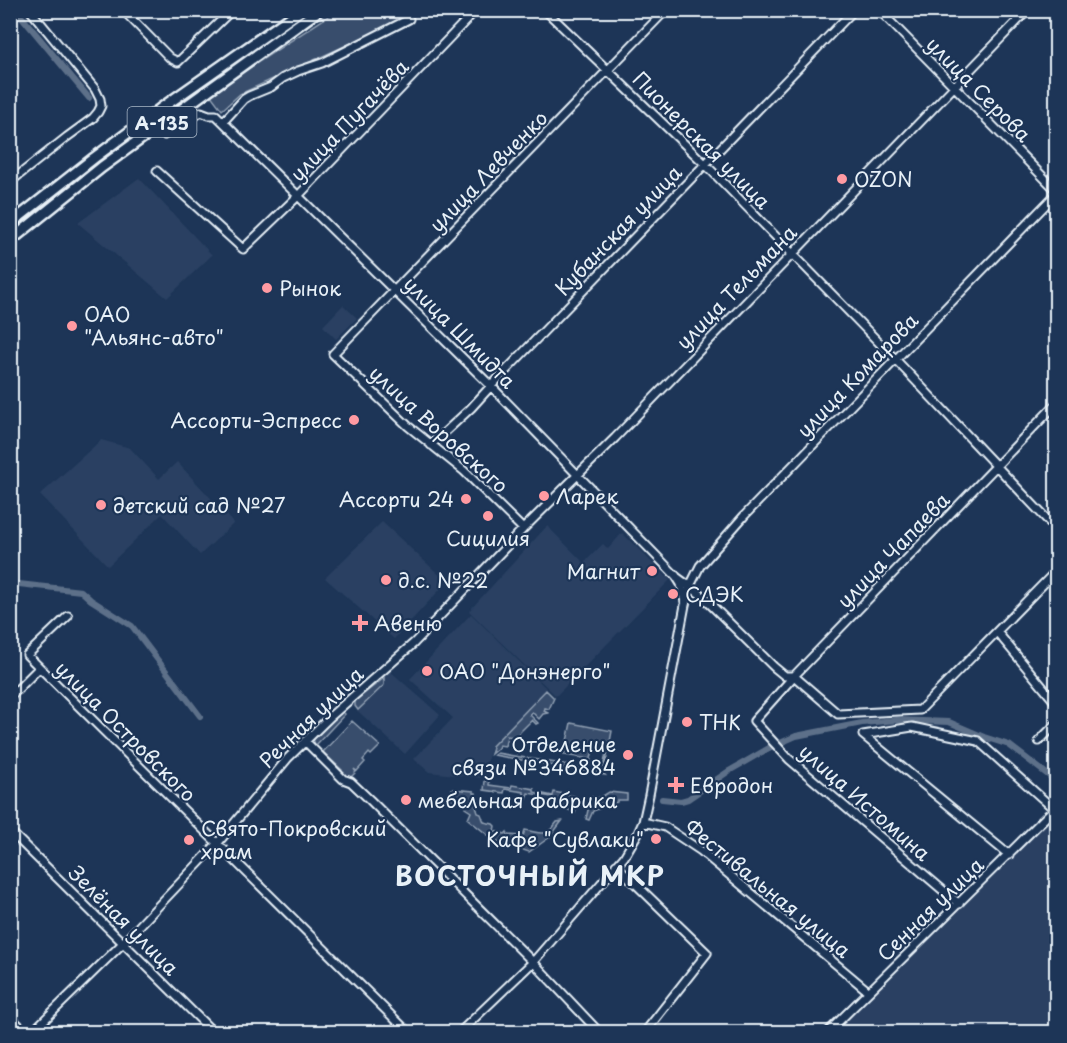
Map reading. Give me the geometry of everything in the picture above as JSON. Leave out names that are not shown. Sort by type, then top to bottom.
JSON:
[{"type":"highway","name":"А-135","points":[[10,224],[150,116],[301,10]]},
{"type":"highway","name":"А-135","points":[[10,241],[102,167],[319,10]]},
{"type":"street","points":[[10,182],[93,118],[101,106],[95,89],[30,10]]},
{"type":"street","points":[[123,10],[170,58],[178,62],[232,10]]},
{"type":"street","points":[[129,17],[136,10]]},
{"type":"street","name":"улица Пугачёва","points":[[157,171],[243,249],[298,196],[476,10]]},
{"type":"street","name":"Пионерская улица","points":[[545,10],[705,164],[997,465],[1056,529]]},
{"type":"street","name":"улица Левченко","points":[[333,354],[666,10]]},
{"type":"street","name":"Кубанская улица","points":[[431,445],[471,408],[854,10]]},
{"type":"street","name":"улица Серова","points":[[879,10],[1056,192]]},
{"type":"street","name":"улица Тельмана","points":[[468,586],[1028,10]]},
{"type":"street","points":[[223,122],[249,96],[271,87],[298,71],[322,63],[409,19]]},
{"type":"street","name":"улица Шмидта","points":[[164,135],[201,112],[216,115],[578,474],[676,576],[700,594],[774,667],[785,676],[794,676],[838,714],[920,710],[997,632]]},
{"type":"street","name":"улица Комарова","points":[[460,1032],[533,962],[616,865],[643,822],[685,604],[690,586],[700,566],[726,535],[1056,192]]},
{"type":"street","name":"улица Воровского","points":[[333,354],[408,426],[464,471],[523,529]]},
{"type":"street","name":"улица Чапаева","points":[[754,721],[794,676],[1056,404]]},
{"type":"street","points":[[1056,571],[997,632],[1056,703]]},
{"type":"street","name":"улица Шмидта","points":[[676,576],[681,584],[685,604]]},
{"type":"street","name":"Речная улица","points":[[32,1032],[123,943],[217,844],[273,775],[305,741],[407,650],[468,586]]},
{"type":"street","name":"улица Островского","points":[[68,616],[27,655],[408,1032]]},
{"type":"street","points":[[10,697],[39,668]]},
{"type":"street","name":"улица Истомина","points":[[754,721],[789,759],[959,904]]},
{"type":"street","points":[[1039,741],[1056,724]]},
{"type":"street","name":"Сенная улица","points":[[828,1032],[1009,855],[1054,809],[978,741],[912,727],[863,735],[1009,855]]},
{"type":"street","points":[[305,741],[343,779],[351,782],[533,962],[599,1032]]},
{"type":"street","name":"Фестивальная улица","points":[[643,822],[665,827],[701,851],[868,991]]},
{"type":"street","name":"Зелёная улица","points":[[10,831],[213,1032]]},
{"type":"street","points":[[616,865],[707,953],[645,1032]]},
{"type":"street","points":[[10,1017],[26,1032]]},
{"type":"shaded area","points":[[336,11],[421,11],[240,94],[222,110],[210,94]]},
{"type":"shaded area","points":[[139,178],[212,255],[167,298],[78,223]]},
{"type":"shaded area","points":[[343,305],[357,318],[336,339],[323,326]]},
{"type":"shaded area","name":"детский сад №27","points":[[101,440],[130,448],[159,479],[177,462],[234,523],[200,555],[162,514],[108,566],[40,495]]},
{"type":"shaded area","name":"д.с. №22","points":[[382,522],[447,582],[394,639],[325,578]]},
{"type":"shaded area","points":[[547,526],[584,563],[603,544],[608,549],[622,533],[670,580],[556,696],[469,611]]},
{"type":"shaded area","name":"ОАО \"Донэнерго\"","points":[[471,614],[547,689],[492,746],[481,778],[429,772],[414,759],[453,718],[410,679]]},
{"type":"shaded area","points":[[390,671],[440,715],[405,754],[349,703]]},
{"type":"shaded area","points":[[384,678],[384,685],[358,710],[355,701]]},
{"type":"shaded area","points":[[546,690],[554,698],[549,709],[545,708],[544,711],[548,713],[543,714],[539,719],[532,712],[530,715],[538,723],[532,720],[515,737],[507,736],[505,746],[499,745],[491,754],[492,746]]},
{"type":"shaded area","points":[[342,711],[345,714],[315,746],[313,738]]},
{"type":"shaded area","points":[[352,721],[380,746],[371,755],[369,753],[363,760],[365,762],[357,771],[354,769],[356,772],[348,778],[323,752]]},
{"type":"shaded area","points":[[571,723],[612,731],[605,767],[602,767],[602,764],[604,764],[607,747],[594,745],[590,763],[596,766],[588,764],[589,759],[564,755]]},
{"type":"shaded area","points":[[497,753],[568,765],[605,775],[494,755]]},
{"type":"shaded area","points":[[485,781],[489,781],[489,785],[511,788],[512,785],[534,789],[534,792],[553,796],[554,792],[575,796],[573,808],[576,810],[575,813],[552,802],[552,797],[528,793],[526,798],[524,792],[505,789],[504,793],[484,790]]},
{"type":"shaded area","points":[[452,789],[476,793],[475,803],[478,813],[481,814],[484,822],[495,826],[494,831],[523,836],[525,830],[547,832],[557,822],[562,821],[550,837],[529,852],[494,840],[468,819],[471,812],[465,808],[465,803],[451,801]]},
{"type":"shaded area","points":[[609,792],[627,794],[627,800],[617,800],[617,802],[593,811],[589,820],[586,819],[591,797],[601,797]]},
{"type":"shaded area","points":[[1056,807],[1056,1032],[833,1032],[1011,856]]},
{"type":"waterway","points":[[16,10],[89,98]]},
{"type":"waterway","points":[[10,583],[81,591],[132,626],[200,716]]},
{"type":"waterway","points":[[662,799],[681,801],[688,799],[729,771],[769,748],[796,736],[862,723],[897,720],[949,722],[1009,745],[1056,781]]},
{"type":"place","name":"OZON","points":[[842,179]]},
{"type":"place","name":"Рынок","points":[[267,288]]},
{"type":"place","name":"ОАО \"Альянс-авто\"","points":[[72,326]]},
{"type":"place","name":"Ассорти-Эспресс","points":[[354,420]]},
{"type":"place","name":"Ларек","points":[[544,496]]},
{"type":"place","name":"Ассорти 24","points":[[466,499]]},
{"type":"place","name":"детский сад №27","points":[[101,505]]},
{"type":"place","name":"Сицилия","points":[[488,516]]},
{"type":"place","name":"Магнит","points":[[652,571]]},
{"type":"place","name":"д.с. №22","points":[[386,580]]},
{"type":"place","name":"СДЭК","points":[[673,594]]},
{"type":"place","name":"Авеню","points":[[360,623]]},
{"type":"place","name":"ОАО \"Донэнерго\"","points":[[427,671]]},
{"type":"place","name":"ТНК","points":[[687,722]]},
{"type":"place","name":"Отделение связи №346884","points":[[628,755]]},
{"type":"place","name":"Евродон","points":[[676,785]]},
{"type":"place","name":"мебельная фабрика","points":[[406,800]]},
{"type":"place","name":"Кафе \"Сувлаки\"","points":[[656,839]]},
{"type":"place","name":"Свято-Покровский храм","points":[[189,840]]},
{"type":"district","name":"ВОСТОЧНЫЙ МКР","points":[[530,875]]}]
